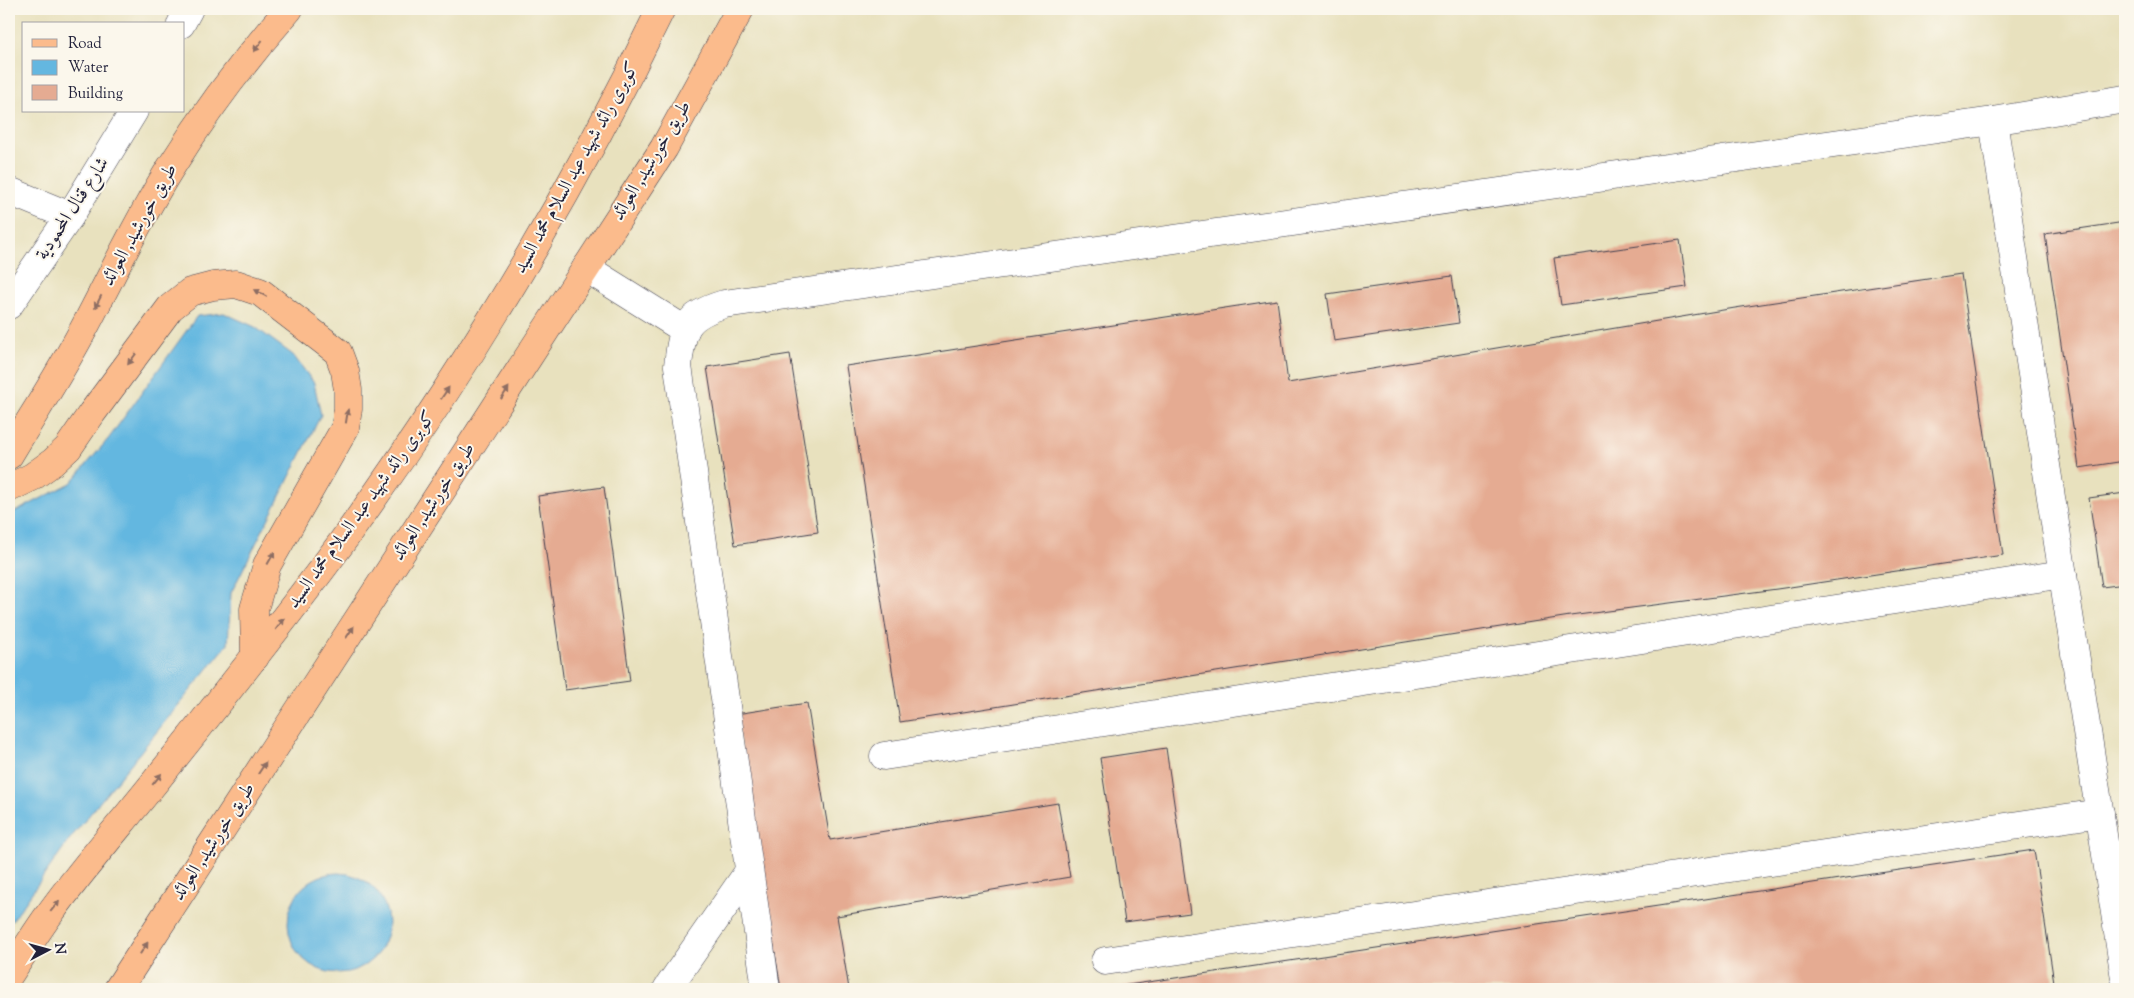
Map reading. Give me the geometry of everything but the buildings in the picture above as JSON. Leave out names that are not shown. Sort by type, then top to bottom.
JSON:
[{"type":"main road","name":"طريق خورشيد, العوائد","points":[[9,455],[80,335],[171,167],[215,101],[263,38],[290,9]]},
{"type":"main road","name":"كوبرى رائد شهيد عبد السلام محمد السيد","points":[[9,975],[50,912],[255,656],[341,543],[407,450],[469,357],[527,262],[582,165],[661,9]]},
{"type":"main road","name":"طريق خورشيد, العوائد","points":[[118,989],[664,148],[740,9]]},
{"type":"main road","points":[[9,488],[32,477],[68,448],[170,308],[190,292],[213,286],[236,284],[260,292],[338,352],[345,371],[348,409],[345,428],[267,565],[254,609],[255,656]]},
{"type":"street","points":[[183,22],[189,9]]},
{"type":"street","points":[[766,989],[678,366],[681,338],[685,330],[691,321],[709,309],[724,304],[1993,120],[2125,99]]},
{"type":"street","name":"شارع قنال المحمودية","points":[[9,305],[70,216],[133,112]]},
{"type":"street","points":[[1993,120],[2100,813],[2120,909],[2125,978]]},
{"type":"street","points":[[9,191],[70,216]]},
{"type":"street","points":[[586,268],[685,330]]},
{"type":"street","points":[[884,756],[2063,574]]},
{"type":"street","points":[[1105,961],[2100,813]]},
{"type":"street","points":[[667,989],[749,871]]},
{"type":"water","points":[[224,313],[255,327],[293,355],[314,383],[321,415],[231,593],[228,644],[69,840],[9,925],[9,515],[71,483],[109,438],[197,316]]},
{"type":"water","points":[[338,873],[348,874],[366,881],[380,895],[387,913],[387,933],[380,951],[366,965],[348,972],[338,973],[328,972],[310,965],[296,951],[289,933],[288,923],[289,913],[296,895],[310,881],[328,874]]}]
